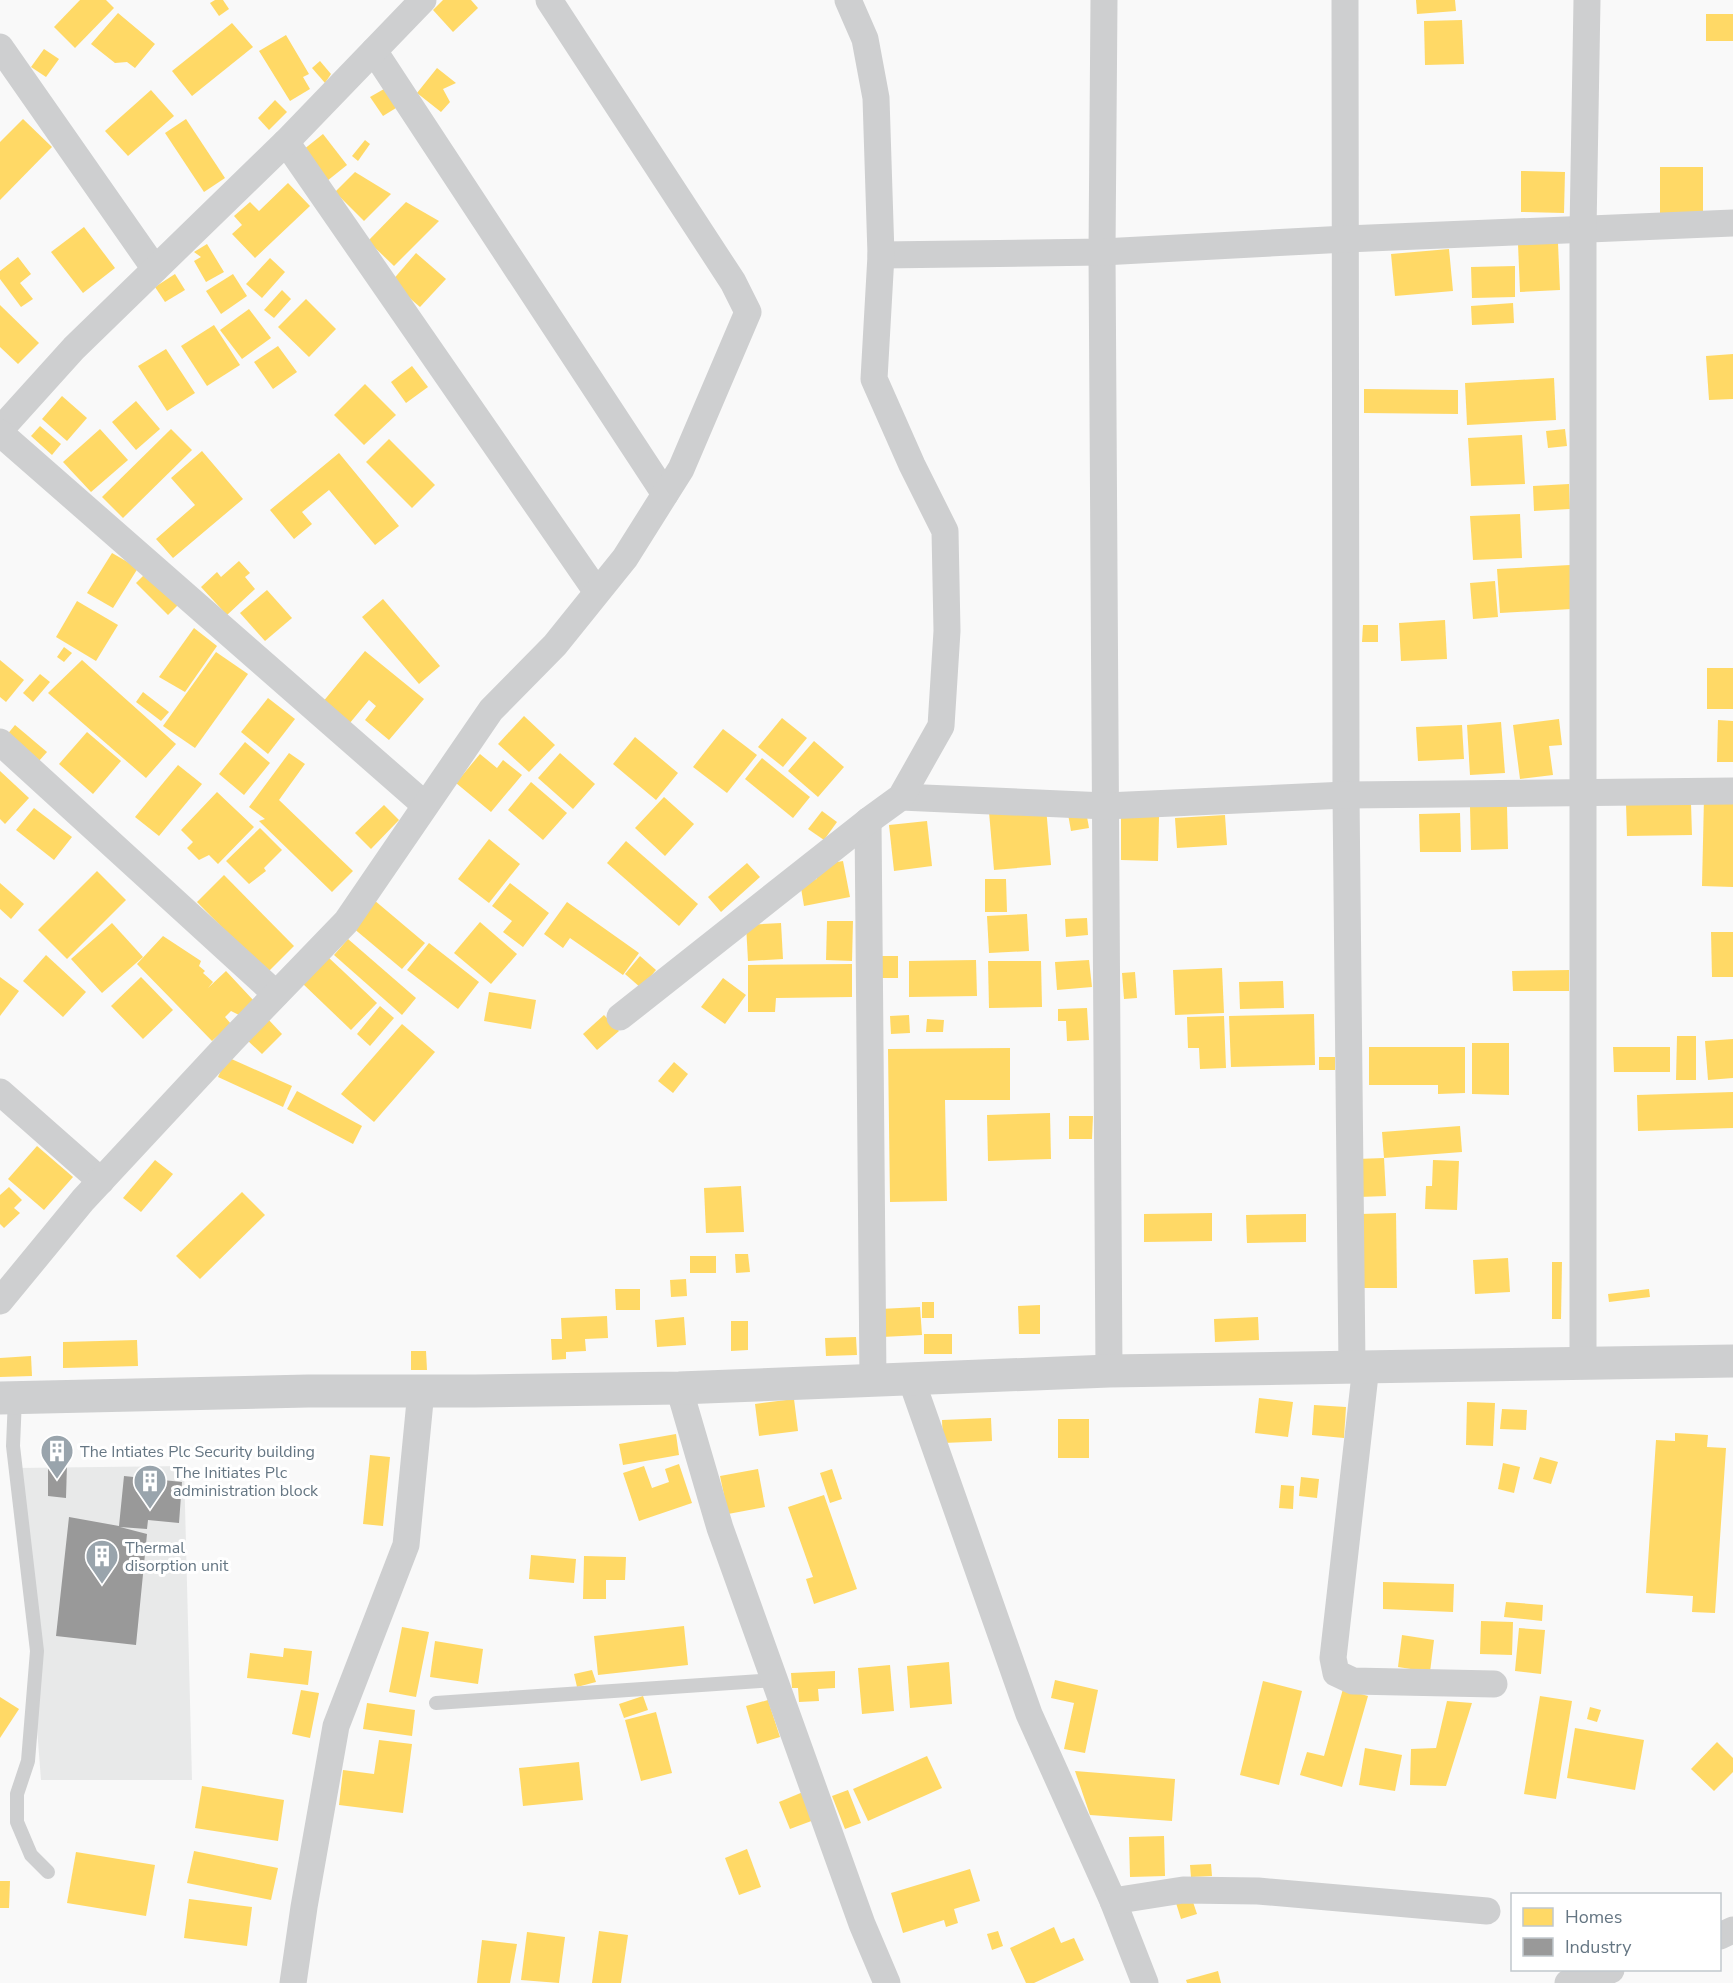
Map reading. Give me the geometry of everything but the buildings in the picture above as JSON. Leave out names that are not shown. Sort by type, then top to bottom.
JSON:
[{"type":"street","points":[[423,0],[286,142],[74,348],[0,432],[425,805]]},
{"type":"street","points":[[0,1301],[83,1200],[346,922],[491,710],[555,645],[625,558],[681,469],[748,312],[733,282],[549,0]]},
{"type":"street","points":[[620,1017],[901,797],[940,726],[947,631],[945,531],[912,465],[874,379],[881,255],[876,98],[865,39],[848,0]]},
{"type":"street","points":[[1104,0],[1102,252],[1109,1371]]},
{"type":"street","points":[[1345,0],[1346,795],[1359,1367],[1333,1658],[1336,1673],[1353,1681],[1494,1684]]},
{"type":"street","points":[[1583,1364],[1583,230],[1587,0]]},
{"type":"street","points":[[0,47],[155,269]]},
{"type":"street","points":[[374,51],[665,494]]},
{"type":"street","points":[[286,142],[597,592]]},
{"type":"street","points":[[881,255],[1102,252],[1733,223]]},
{"type":"street","points":[[0,742],[276,994]]},
{"type":"street","points":[[901,797],[1106,806],[1346,795],[1733,791]]},
{"type":"street","points":[[868,821],[873,1380]]},
{"type":"street","points":[[0,1092],[102,1181]]},
{"type":"street","points":[[7,1398],[308,1391],[679,1388],[1109,1371],[1733,1361]]},
{"type":"street","points":[[912,1379],[1029,1714],[1113,1901],[1145,1983]]},
{"type":"street","points":[[679,1388],[720,1528],[862,1924],[887,1983]]},
{"type":"street","points":[[293,1983],[336,1726],[406,1545],[421,1391]]},
{"type":"street","points":[[1113,1901],[1184,1890],[1258,1891],[1487,1911]]},
{"type":"street","points":[[1568,1983],[1592,1973],[1605,1971]]},
{"type":"lane","points":[[7,1398],[37,1651],[28,1761],[16,1794],[17,1822],[32,1855],[48,1872]]},
{"type":"lane","points":[[436,1703],[775,1680]]},
{"type":"shaded area","points":[[184,1466],[192,1780],[41,1780],[17,1468]]},
{"type":"place","name":"The Intiates Plc Security building","points":[[57,1480]]},
{"type":"place","name":"The Initiates Plc administration block","points":[[150,1510]]},
{"type":"place","name":"Thermal disorption unit","points":[[102,1585]]}]
